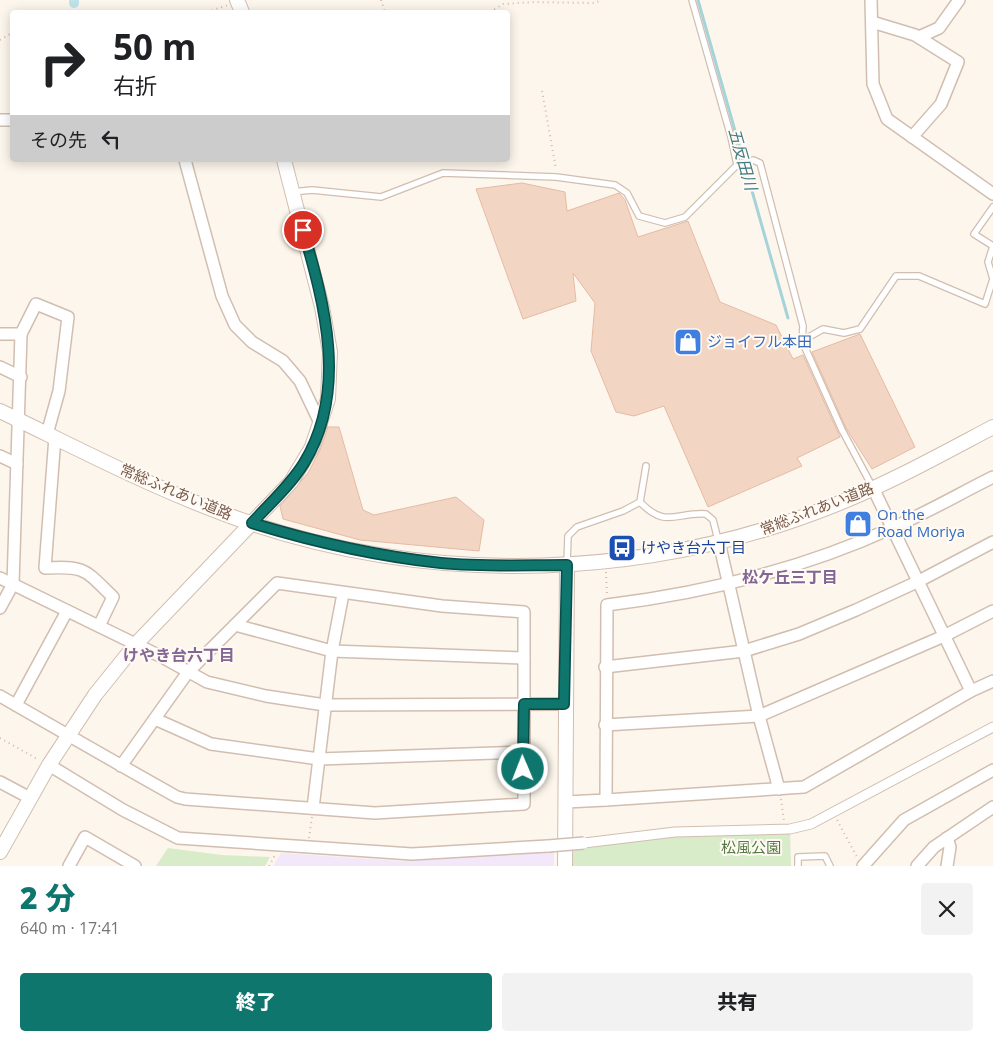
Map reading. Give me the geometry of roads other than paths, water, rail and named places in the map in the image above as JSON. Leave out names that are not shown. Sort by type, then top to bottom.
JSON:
[{"type":"street","points":[[871,0],[873,84],[887,119],[993,194]]},
{"type":"street","points":[[919,37],[939,28],[959,0]]},
{"type":"street","points":[[872,22],[919,37],[958,62],[941,104],[912,137]]},
{"type":"street","points":[[185,162],[222,296],[235,325],[252,342],[283,361],[300,381],[320,425]]},
{"type":"street","points":[[0,852],[49,765],[94,695],[136,644],[298,473],[309,455],[328,399],[330,352],[322,307],[284,162]]},
{"type":"street","points":[[0,608],[13,584],[21,334],[36,304],[68,317],[51,435],[45,568],[74,566],[88,572],[113,596],[99,626]]},
{"type":"street","points":[[0,334],[21,334]]},
{"type":"street","points":[[0,367],[21,377]]},
{"type":"street","name":"常総ふれあい道路","points":[[0,410],[175,493],[252,523],[335,547],[443,563],[567,565],[606,562],[719,542],[796,520],[873,488],[993,428]]},
{"type":"street","points":[[0,456],[17,464]]},
{"type":"street","points":[[606,800],[605,667],[607,605],[651,600],[728,584],[810,559],[891,528],[993,477]]},
{"type":"street","points":[[873,488],[971,691]]},
{"type":"street","points":[[719,542],[759,716],[779,789]]},
{"type":"street","points":[[605,667],[744,652],[799,634],[917,582],[993,542]]},
{"type":"street","points":[[564,866],[566,802],[564,704],[567,565]]},
{"type":"street","points":[[0,578],[136,644],[207,682],[266,696],[325,705],[564,704]]},
{"type":"street","points":[[0,696],[121,766],[177,797],[185,799],[375,813],[524,804],[524,612],[442,606],[343,594],[277,583],[188,672],[121,766]]},
{"type":"street","points":[[313,808],[332,651],[343,594]]},
{"type":"street","points":[[16,705],[67,611]]},
{"type":"street","points":[[605,724],[759,716],[944,636],[993,611]]},
{"type":"street","points":[[235,625],[332,651],[524,658]]},
{"type":"street","points":[[566,802],[804,787],[971,691],[993,681]]},
{"type":"street","points":[[155,718],[211,744],[319,759],[523,752]]},
{"type":"street","points":[[49,765],[123,810],[178,838],[412,854],[584,843],[675,832],[786,829],[811,824],[993,727]]},
{"type":"street","points":[[861,862],[904,820],[993,770]]},
{"type":"street","points":[[0,782],[30,798]]},
{"type":"street","points":[[916,866],[934,847],[993,808]]},
{"type":"street","points":[[69,866],[85,837],[135,866]]},
{"type":"street","points":[[947,838],[950,846],[947,866]]},
{"type":"lane","points":[[692,0],[729,128],[737,165]]},
{"type":"lane","points":[[292,192],[312,190],[381,197],[443,174],[556,177],[615,185],[627,193],[640,216],[665,223],[685,217],[737,165],[753,160],[760,163],[803,326],[802,341],[842,430],[873,488]]},
{"type":"lane","points":[[802,341],[823,329],[844,333],[860,329],[896,276],[919,276],[985,304],[993,279],[988,262],[993,246],[974,234],[993,207]]},
{"type":"lane","points":[[640,502],[646,466]]},
{"type":"lane","points":[[640,502],[651,514],[661,518],[706,514],[713,520],[719,542]]},
{"type":"lane","points":[[567,565],[568,536],[577,526],[623,511],[640,502]]},
{"type":"lane","points":[[798,866],[798,856],[825,856],[830,866]]},
{"type":"waterway","name":"五反田川","points":[[698,0],[788,318]]},
{"type":"place","name":"ジョイフル本田","points":[[688,342]]},
{"type":"place","name":"On the Road Moriya","points":[[858,524]]},
{"type":"place","name":"けやき台六丁目","points":[[622,548]]},
{"type":"district","name":"松ケ丘三丁目","points":[[790,577]]},
{"type":"district","name":"けやき台六丁目","points":[[179,655]]},
{"type":"park label","name":"松風公園","points":[[751,848]]}]
